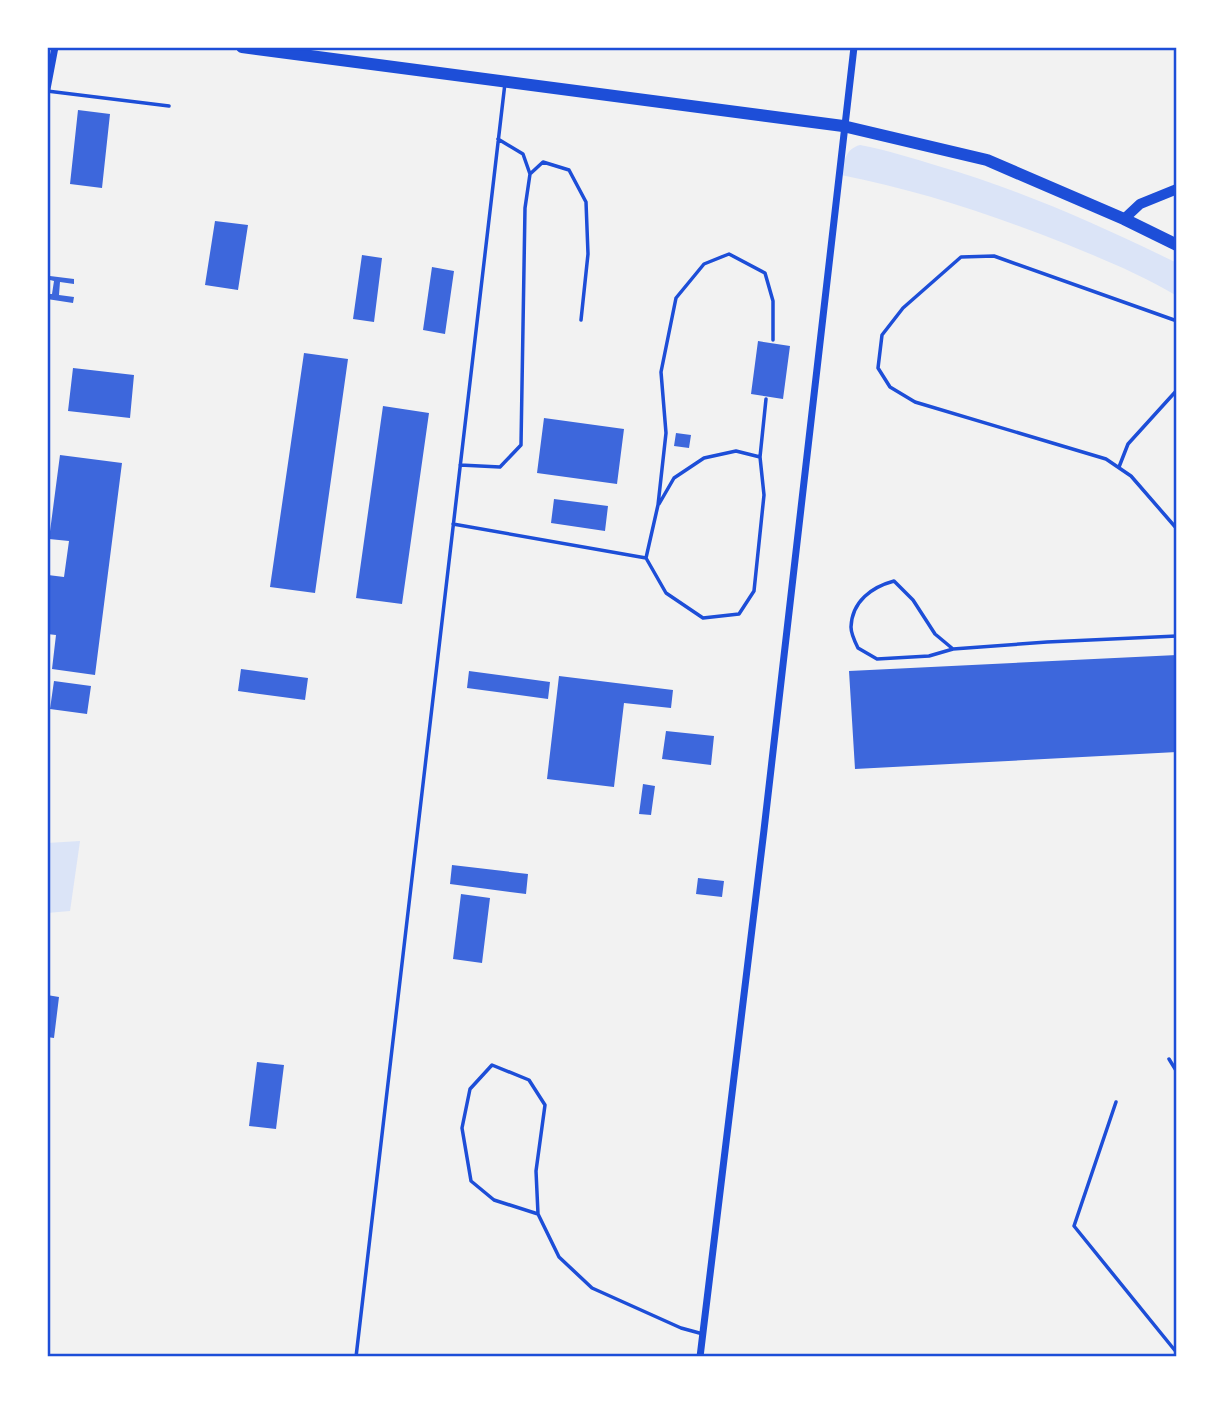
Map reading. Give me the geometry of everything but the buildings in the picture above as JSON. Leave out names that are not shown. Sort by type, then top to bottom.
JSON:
[{"type":"highway","points":[[242,47],[843,126],[987,160],[1177,245]]},
{"type":"main road","points":[[1124,219],[1140,204],[1177,189]]},
{"type":"street","points":[[47,90],[55,47]]},
{"type":"street","points":[[700,1357],[764,830],[853,47]]},
{"type":"lane","points":[[356,1357],[505,81]]},
{"type":"lane","points":[[47,90],[169,106]]},
{"type":"lane","points":[[460,465],[500,467],[521,444],[525,208],[530,174],[523,154],[498,139]]},
{"type":"lane","points":[[530,174],[543,162],[569,170],[586,202],[588,254],[581,320]]},
{"type":"lane","points":[[766,399],[760,457],[764,495],[754,591],[739,614],[703,618],[666,593],[646,558],[658,505],[666,433],[661,372],[677,298],[704,264],[729,254],[765,273],[773,301],[773,340]]},
{"type":"lane","points":[[1177,321],[994,256],[961,257],[903,308],[882,335],[878,368],[890,387],[915,402],[1106,458],[1131,476],[1177,529]]},
{"type":"lane","points":[[1119,467],[1128,444],[1177,390]]},
{"type":"lane","points":[[658,505],[674,478],[704,458],[736,452],[760,457]]},
{"type":"lane","points":[[453,524],[646,558]]},
{"type":"lane","points":[[953,649],[934,634],[913,600],[894,581],[875,586],[857,604],[850,628],[858,648],[877,659],[929,656],[953,649],[1177,636]]},
{"type":"lane","points":[[1169,1059],[1177,1072]]},
{"type":"lane","points":[[538,1214],[494,1200],[471,1181],[463,1128],[467,1102],[470,1090],[492,1065],[528,1080],[545,1105],[536,1171],[538,1214],[559,1257],[592,1288],[681,1328],[703,1334]]},
{"type":"lane","points":[[1116,1102],[1074,1226],[1177,1353]]},
{"type":"shaded area","points":[[860,145],[909,157],[999,186],[1059,209],[1148,249],[1177,263],[1177,296],[1108,262],[1011,223],[927,196],[841,175],[848,153]]},
{"type":"shaded area","points":[[80,841],[70,911],[47,913],[47,843]]}]
